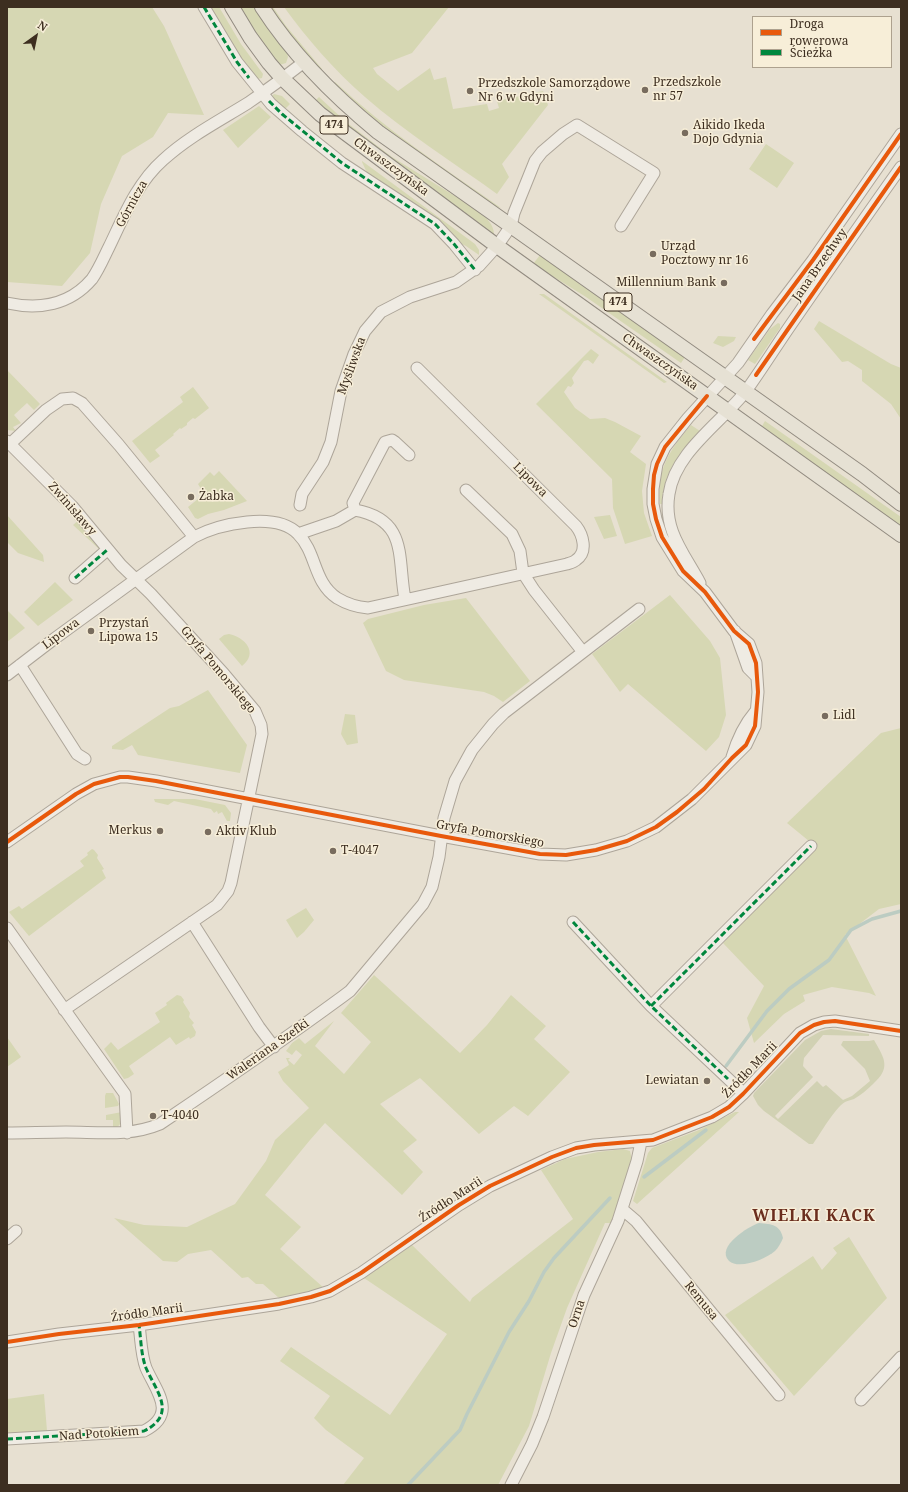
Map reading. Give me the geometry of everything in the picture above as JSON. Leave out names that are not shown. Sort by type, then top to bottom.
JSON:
[{"type":"main road","name":"Chwaszczyńska","points":[[232,7],[250,37],[282,78],[320,114],[497,246],[901,535]]},
{"type":"main road","name":"Chwaszczyńska","points":[[262,7],[304,62],[337,97],[378,132],[725,378],[746,391],[862,474],[901,504]]},
{"type":"street","points":[[204,7],[237,62],[262,93],[282,114],[342,163],[435,224],[454,244],[475,270]]},
{"type":"street","name":"Górnicza","points":[[7,303],[45,306],[64,300],[79,291],[93,277],[128,208],[149,174],[167,156],[187,140],[262,93],[304,62]]},
{"type":"street","points":[[497,246],[511,226],[514,213],[535,161],[542,152],[563,134],[577,125],[654,173],[621,226]]},
{"type":"street","name":"Jana Brzechwy","points":[[707,396],[725,378],[813,260],[901,134]]},
{"type":"street","name":"Jana Brzechwy","points":[[728,411],[746,391],[901,167]]},
{"type":"street","name":"Myśliwska","points":[[300,505],[302,494],[323,462],[331,442],[341,391],[354,354],[365,331],[381,312],[410,298],[456,282],[475,270],[497,246]]},
{"type":"street","name":"Lipowa","points":[[194,537],[227,526],[261,521],[276,523],[290,528],[298,534],[311,552],[322,583],[329,593],[348,604],[368,608],[567,564],[577,560],[581,555],[583,546],[583,539],[580,531],[417,368]]},
{"type":"street","name":"Gryfa Pomorskiego","points":[[7,842],[85,788],[106,780],[120,777],[156,782],[540,854],[566,854],[596,850],[627,841],[656,827],[698,794],[732,758],[737,740],[746,723],[755,712],[758,692],[756,663],[748,644],[734,631],[704,592],[683,571],[662,537],[656,519],[652,489],[657,464],[666,447],[707,396]]},
{"type":"street","points":[[9,442],[46,410],[62,399],[72,398],[82,403],[120,445],[194,537],[136,580]]},
{"type":"street","name":"Gryfa Pomorskiego","points":[[704,592],[673,534],[668,521],[669,493],[678,467],[728,411]]},
{"type":"street","points":[[355,510],[353,503],[385,442],[392,440],[409,455]]},
{"type":"street","name":"Zwinisławy","points":[[9,442],[72,506],[107,550],[136,580]]},
{"type":"street","points":[[466,490],[512,534],[520,551],[523,573],[534,590],[584,652]]},
{"type":"street","points":[[298,534],[336,521],[355,510],[368,512],[380,519],[392,530],[398,543],[405,599]]},
{"type":"street","points":[[75,578],[107,550]]},
{"type":"street","name":"Gryfa Pomorskiego","points":[[64,1010],[217,904],[228,891],[232,883],[262,734],[261,725],[255,712],[189,635],[136,580]]},
{"type":"street","name":"Lipowa","points":[[11,670],[136,580]]},
{"type":"street","name":"Gryfa Pomorskiego","points":[[441,836],[444,818],[455,781],[472,750],[493,724],[504,713],[639,609]]},
{"type":"street","points":[[11,670],[77,754],[85,759]]},
{"type":"street","name":"Waleriana Szefki","points":[[7,1133],[127,1133],[160,1124],[274,1047],[350,990],[423,904],[432,887],[439,857],[441,836]]},
{"type":"street","points":[[651,1006],[811,846]]},
{"type":"street","points":[[192,922],[259,1027],[274,1047]]},
{"type":"street","name":"Źródło Marii","points":[[573,922],[651,1006],[743,1094]]},
{"type":"street","points":[[7,928],[125,1094],[127,1133]]},
{"type":"street","name":"Źródło Marii","points":[[7,1342],[59,1334],[139,1325],[288,1303],[330,1291],[361,1273],[459,1205],[490,1186],[525,1169],[576,1148],[608,1143],[653,1140],[712,1117],[729,1107],[800,1033],[814,1025],[824,1022],[835,1022],[901,1031]]},
{"type":"street","name":"Orna","points":[[511,1485],[532,1444],[543,1417],[584,1295],[609,1242],[622,1209],[637,1161],[640,1142]]},
{"type":"street","name":"Remusa","points":[[622,1209],[636,1222],[779,1395]]},
{"type":"street","name":"Nad Potokiem","points":[[7,1440],[144,1431],[154,1426],[159,1420],[163,1409],[161,1397],[146,1368],[139,1325]]},
{"type":"street","points":[[861,1400],[901,1357]]},
{"type":"green space","points":[[7,7],[152,7],[164,26],[204,115],[168,113],[153,137],[122,156],[101,204],[90,253],[62,286],[7,282]]},
{"type":"green space","points":[[209,7],[219,7],[241,44],[263,74],[262,78],[257,79],[243,62]]},
{"type":"green space","points":[[239,7],[256,7],[287,52],[288,57],[286,63],[279,65],[255,34]]},
{"type":"green space","points":[[269,7],[273,7],[286,26],[322,69],[322,71],[297,44]]},
{"type":"green space","points":[[284,7],[449,7],[412,53],[373,68],[377,74],[398,91],[430,68],[434,80],[446,77],[453,109],[487,104],[489,111],[499,108],[497,101],[543,91],[548,105],[502,164],[509,177],[497,194],[413,135],[365,97],[322,54]]},
{"type":"green space","points":[[335,82],[354,100],[395,132],[501,208],[495,206],[392,133],[352,100],[334,83]]},
{"type":"green space","points":[[274,94],[282,96],[290,104],[285,109],[271,99]]},
{"type":"green space","points":[[319,97],[346,122],[392,157],[479,211],[491,224],[494,234],[347,127],[315,101]]},
{"type":"green space","points":[[259,106],[271,117],[238,148],[223,130]]},
{"type":"green space","points":[[766,144],[794,163],[777,188],[749,169]]},
{"type":"green space","points":[[362,161],[475,244],[479,250],[479,255],[457,242],[368,175]]},
{"type":"green space","points":[[540,255],[685,357],[681,363],[586,297],[533,264]]},
{"type":"green space","points":[[539,294],[544,294],[667,382],[664,383]]},
{"type":"green space","points":[[819,321],[891,364],[901,368],[901,419],[891,404],[862,381],[862,370],[848,361],[842,362],[814,329]]},
{"type":"green space","points":[[778,323],[780,324],[780,328],[755,364],[748,360],[770,329]]},
{"type":"green space","points":[[718,336],[736,337],[734,341],[723,347],[713,343]]},
{"type":"green space","points":[[591,349],[599,355],[593,364],[588,360],[584,361],[572,378],[574,383],[571,387],[568,386],[564,392],[575,408],[590,419],[605,418],[641,436],[630,452],[646,464],[642,491],[644,513],[652,536],[625,544],[613,508],[612,479],[536,404]]},
{"type":"green space","points":[[7,370],[40,404],[34,410],[27,403],[14,415],[21,423],[13,427],[16,431],[7,430]]},
{"type":"green space","points":[[193,387],[209,408],[195,419],[193,418],[187,423],[187,425],[181,429],[180,428],[173,434],[174,435],[155,450],[160,456],[150,463],[132,441],[183,402],[180,397]]},
{"type":"green space","points":[[765,421],[901,517],[901,527],[762,426]]},
{"type":"green space","points":[[691,425],[700,431],[685,447],[669,473],[665,483],[662,504],[660,504],[660,480],[666,461],[676,443]]},
{"type":"green space","points":[[219,471],[247,501],[224,510],[208,514],[198,519],[195,518],[188,507],[204,494],[198,484],[210,472],[214,476]]},
{"type":"green space","points":[[7,515],[43,555],[44,562],[18,553],[7,542]]},
{"type":"green space","points":[[610,515],[617,536],[604,539],[594,517]]},
{"type":"green space","points":[[80,519],[100,544],[99,549],[73,525]]},
{"type":"green space","points":[[55,582],[73,600],[38,626],[24,612]]},
{"type":"green space","points":[[670,595],[710,641],[720,658],[726,715],[719,737],[706,751],[628,684],[620,692],[592,654]]},
{"type":"green space","points":[[466,598],[530,681],[503,702],[484,692],[404,680],[386,671],[363,623],[368,619],[424,605]]},
{"type":"green space","points":[[7,610],[25,628],[7,642]]},
{"type":"green space","points":[[229,634],[240,638],[248,646],[250,651],[249,656],[247,661],[242,666],[219,639],[224,635]]},
{"type":"green space","points":[[208,690],[247,745],[240,773],[138,755],[132,745],[123,750],[112,749],[112,746],[170,708],[179,706]]},
{"type":"green space","points":[[345,714],[355,715],[358,743],[347,745],[341,734]]},
{"type":"green space","points":[[901,728],[901,904],[879,909],[845,935],[876,996],[869,993],[832,987],[803,995],[805,1001],[784,1014],[754,1043],[747,1018],[764,986],[723,943],[815,846],[787,823],[881,733]]},
{"type":"green space","points":[[154,799],[195,799],[225,805],[231,813],[230,821],[227,821],[222,812],[218,814],[217,811],[214,813],[211,809],[174,801],[168,805],[155,802]]},
{"type":"green space","points":[[92,849],[98,855],[97,858],[104,869],[102,870],[106,878],[29,936],[9,912],[19,906],[22,909],[84,866],[80,861],[88,855],[87,853]]},
{"type":"green space","points":[[306,908],[314,920],[297,938],[286,920]]},
{"type":"green space","points":[[374,975],[460,1053],[487,1025],[511,995],[546,1026],[534,1039],[570,1072],[528,1116],[514,1106],[479,1134],[420,1078],[380,1104],[417,1140],[403,1151],[423,1172],[402,1195],[325,1123],[265,1195],[301,1227],[280,1249],[324,1288],[279,1298],[263,1284],[256,1284],[248,1277],[242,1278],[211,1250],[188,1254],[177,1262],[163,1261],[114,1218],[144,1225],[187,1227],[235,1204],[266,1161],[275,1140],[309,1108],[283,1081],[278,1072],[289,1065],[286,1058],[290,1058],[288,1060],[294,1065],[302,1055],[296,1050],[292,1055],[286,1051],[292,1043],[299,1038],[305,1044],[334,1021],[315,1046],[344,1074],[371,1042],[341,1013]]},
{"type":"green space","points":[[177,995],[181,996],[184,1000],[183,1002],[190,1013],[189,1017],[194,1023],[192,1025],[196,1032],[195,1036],[190,1039],[189,1037],[176,1045],[170,1037],[129,1066],[134,1074],[124,1079],[104,1049],[111,1042],[118,1050],[160,1022],[155,1013],[167,1005],[166,1003]]},
{"type":"green space","points":[[831,1029],[869,1034],[869,1036],[823,1035],[804,1058],[803,1066],[813,1077],[775,1116],[778,1119],[817,1081],[823,1087],[826,1085],[843,1100],[852,1096],[870,1081],[865,1069],[841,1045],[843,1041],[874,1040],[883,1058],[884,1068],[879,1078],[866,1090],[854,1099],[841,1105],[832,1115],[813,1144],[809,1144],[764,1111],[758,1105],[753,1096],[754,1093],[805,1040],[821,1031]]},
{"type":"green space","points":[[7,1037],[21,1057],[7,1067]]},
{"type":"green space","points":[[106,1093],[113,1093],[119,1104],[118,1106],[105,1108]]},
{"type":"green space","points":[[122,1112],[122,1120],[120,1125],[113,1128],[113,1120],[106,1120],[106,1115]]},
{"type":"green space","points":[[735,1112],[739,1112],[637,1204],[633,1201],[648,1153],[652,1148],[699,1130]]},
{"type":"green space","points":[[623,1149],[630,1151],[632,1160],[611,1223],[605,1223],[567,1308],[551,1353],[529,1426],[498,1485],[343,1485],[364,1458],[326,1430],[314,1418],[330,1396],[280,1361],[291,1347],[390,1415],[447,1334],[364,1278],[412,1245],[470,1302],[472,1298],[573,1219],[541,1170],[565,1159],[598,1152]]},
{"type":"green space","points":[[849,1237],[887,1298],[794,1396],[725,1315],[813,1256],[822,1270],[837,1253],[833,1248]]},
{"type":"green space","points":[[44,1394],[47,1431],[7,1434],[7,1399]]},
{"type":"shaded area","points":[[759,1223],[775,1226],[780,1230],[783,1238],[775,1251],[759,1260],[746,1264],[733,1263],[729,1261],[726,1255],[726,1250],[730,1244],[741,1233]]},
{"type":"waterway","name":"Źródło Marii","points":[[726,1066],[767,1011],[789,989],[829,960],[851,930],[872,919],[901,911]]},
{"type":"waterway","name":"Źródło Marii","points":[[644,1177],[706,1130]]},
{"type":"waterway","name":"Źródło Marii","points":[[408,1485],[460,1430],[509,1332],[529,1301],[544,1272],[554,1258],[610,1198]]},
{"type":"marked path","points":[[204,7],[237,62],[249,78]]},
{"type":"marked path","points":[[269,101],[282,114],[342,163],[435,224],[454,244],[475,270]]},
{"type":"marked path","points":[[75,578],[107,550]]},
{"type":"marked path","points":[[651,1006],[811,846]]},
{"type":"marked path","points":[[573,922],[651,1006],[728,1079]]},
{"type":"marked path","points":[[7,1439],[144,1431],[154,1424],[160,1417],[162,1402],[144,1363],[139,1325]]},
{"type":"cycle path","points":[[754,339],[813,260],[901,134]]},
{"type":"cycle path","points":[[756,375],[901,167]]},
{"type":"cycle path","points":[[7,842],[76,794],[94,784],[120,777],[156,781],[540,854],[566,855],[596,850],[627,841],[656,827],[677,812],[704,789],[746,745],[755,726],[758,692],[756,663],[749,644],[734,631],[705,592],[683,571],[662,537],[653,504],[654,475],[657,464],[665,447],[707,396]]},
{"type":"cycle path","points":[[7,1342],[59,1334],[139,1325],[279,1304],[330,1291],[361,1273],[459,1205],[490,1186],[552,1157],[576,1148],[653,1140],[712,1117],[729,1107],[800,1033],[814,1025],[835,1021],[901,1031]]},
{"type":"place","name":"Przedszkole nr 57","points":[[645,90]]},
{"type":"place","name":"Przedszkole Samorządowe Nr 6 w Gdyni","points":[[470,91]]},
{"type":"place","name":"Aikido Ikeda Dojo Gdynia","points":[[685,133]]},
{"type":"place","name":"Urząd Pocztowy nr 16","points":[[653,254]]},
{"type":"place","name":"Millennium Bank","points":[[724,283]]},
{"type":"place","name":"Żabka","points":[[191,497]]},
{"type":"place","name":"Przystań Lipowa 15","points":[[91,631]]},
{"type":"place","name":"Lidl","points":[[825,716]]},
{"type":"place","name":"Merkus","points":[[160,831]]},
{"type":"place","name":"Aktiv Klub","points":[[208,832]]},
{"type":"place","name":"T-4047","points":[[333,851]]},
{"type":"place","name":"Lewiatan","points":[[707,1081]]},
{"type":"place","name":"T-4040","points":[[153,1116]]},
{"type":"district","name":"WIELKI KACK","points":[[814,1216]]}]
